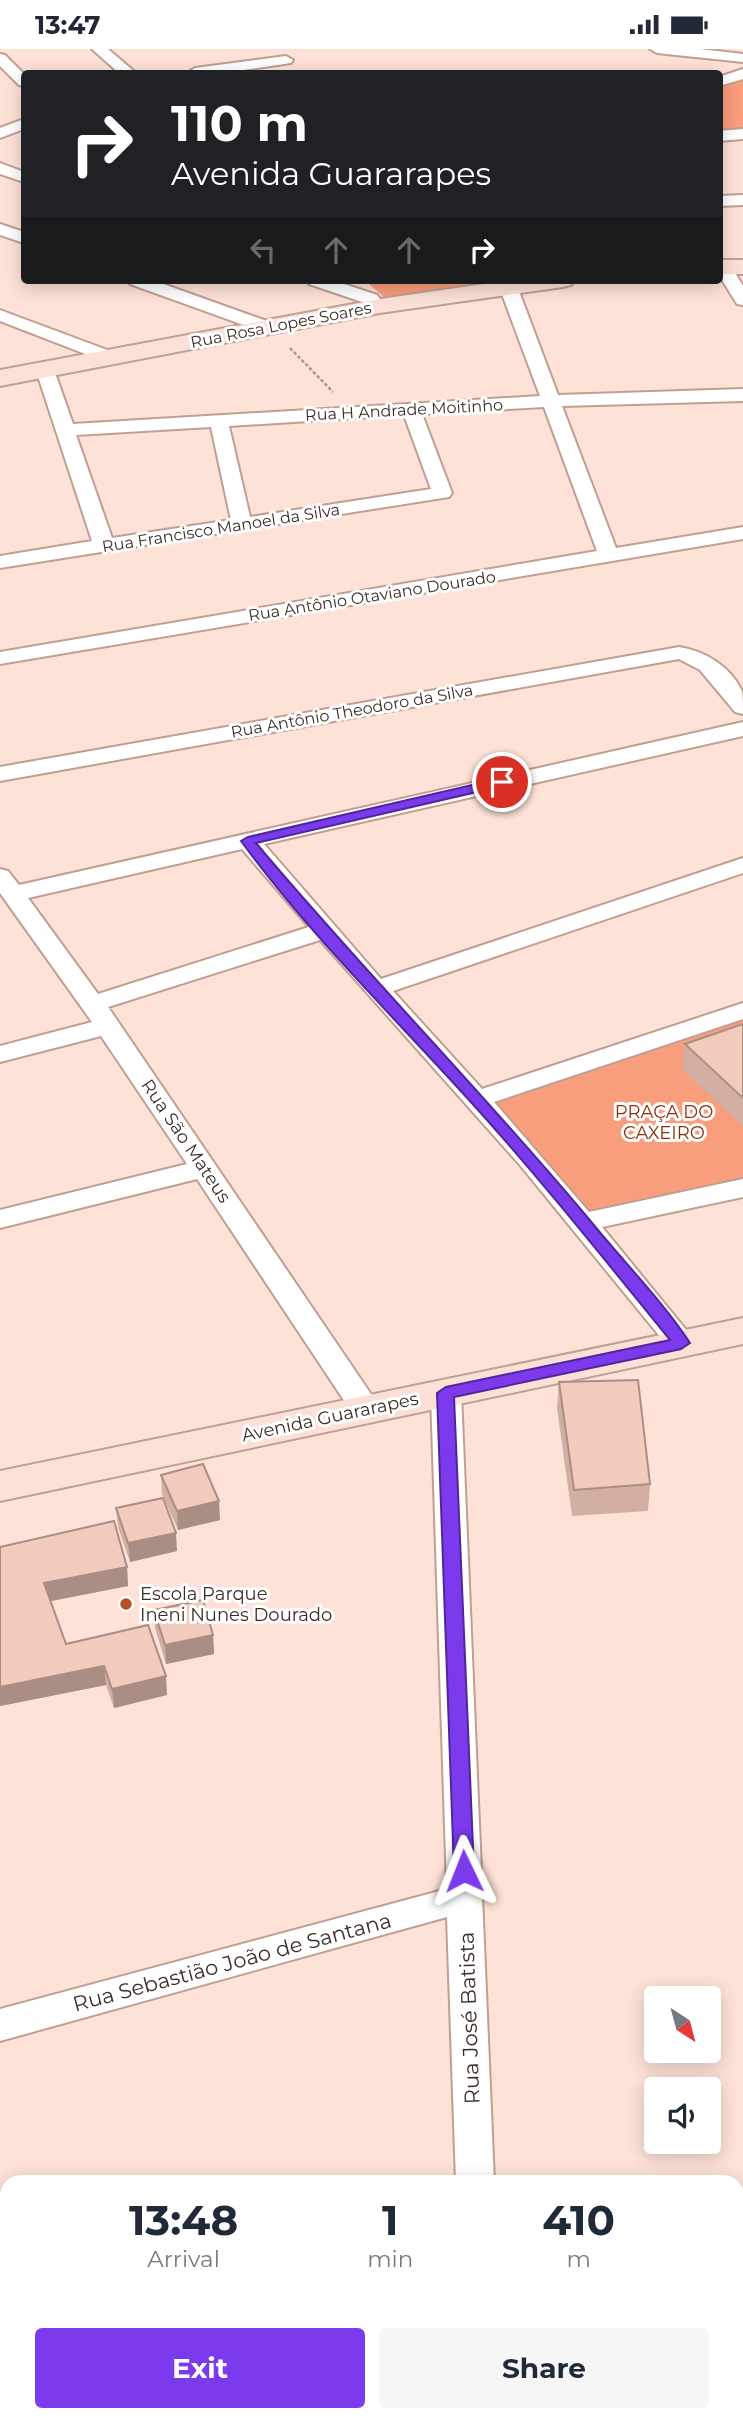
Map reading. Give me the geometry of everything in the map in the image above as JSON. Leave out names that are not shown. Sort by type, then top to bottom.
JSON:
[{"type":"street","points":[[99,49],[124,70]]},
{"type":"street","points":[[239,70],[291,63],[273,49]]},
{"type":"street","points":[[656,49],[743,58]]},
{"type":"street","points":[[212,55],[231,70]]},
{"type":"street","points":[[0,58],[21,79]]},
{"type":"street","points":[[723,81],[743,74]]},
{"type":"street","points":[[0,133],[20,118]]},
{"type":"street","points":[[723,136],[743,134]]},
{"type":"street","points":[[0,168],[21,176]]},
{"type":"street","points":[[723,201],[743,200]]},
{"type":"street","points":[[0,229],[21,237]]},
{"type":"street","points":[[728,267],[743,300]]},
{"type":"street","points":[[147,284],[269,328]]},
{"type":"street","points":[[326,284],[376,302]]},
{"type":"street","points":[[355,284],[376,302]]},
{"type":"street","name":"Rua Rosa Lopes Soares","points":[[0,378],[269,328],[376,302],[526,284]]},
{"type":"street","points":[[508,286],[609,557]]},
{"type":"street","points":[[0,315],[112,358]]},
{"type":"street","points":[[45,370],[104,546]]},
{"type":"street","name":"Rua H Andrade Moitinho","points":[[66,430],[551,401],[743,395]]},
{"type":"street","name":"Rua Francisco Manoel da Silva","points":[[0,562],[442,493],[411,410]]},
{"type":"street","points":[[219,422],[242,524]]},
{"type":"street","name":"Rua Antônio Otaviano Dourado","points":[[0,658],[743,533]]},
{"type":"street","name":"Rua Antônio Theodoro da Silva","points":[[0,774],[679,653],[690,653],[703,659],[743,707]]},
{"type":"street","points":[[7,885],[248,841],[743,729]]},
{"type":"street","points":[[248,841],[322,931],[477,1100],[583,1222],[681,1343]]},
{"type":"street","points":[[376,989],[743,865]]},
{"type":"street","name":"Rua São Mateus","points":[[7,885],[108,1026],[366,1410]]},
{"type":"street","points":[[92,1005],[322,931]]},
{"type":"street","points":[[477,1100],[743,1011]]},
{"type":"street","points":[[0,1054],[108,1026]]},
{"type":"street","points":[[0,1219],[205,1168]]},
{"type":"street","points":[[583,1222],[743,1188]]},
{"type":"street","name":"Avenida Guararapes","points":[[0,1486],[743,1331]]},
{"type":"street","name":"Rua José Batista","points":[[446,1393],[475,2175]]},
{"type":"street","name":"Rua Sebastião João de Santana","points":[[0,2025],[464,1898]]},
{"type":"path","points":[[269,328],[352,412]]},
{"type":"green space","points":[[743,80],[743,128],[723,130],[723,86]]},
{"type":"green space","points":[[369,284],[480,284],[384,297]]},
{"type":"green space","name":"PRAÇA DO CAXEIRO","points":[[743,1016],[743,1184],[586,1217],[484,1102]]},
{"type":"building","points":[[743,1024],[743,1098],[685,1044]]},
{"type":"building","points":[[638,1380],[650,1484],[574,1490],[559,1382]]},
{"type":"building","points":[[203,1464],[219,1501],[177,1511],[161,1475]]},
{"type":"building","points":[[163,1498],[176,1533],[128,1543],[116,1508]]},
{"type":"building","points":[[114,1521],[127,1567],[44,1583],[66,1644],[148,1625],[166,1676],[112,1689],[104,1666],[0,1687],[0,1547]]},
{"type":"building","points":[[203,1600],[213,1635],[165,1645],[154,1610]]},
{"type":"place","name":"Escola Parque Ineni Nunes Dourado","points":[[126,1604]]},
{"type":"route","points":[[464,1871],[446,1393],[681,1343],[565,1201],[477,1100],[322,931],[248,841],[502,782]]}]
